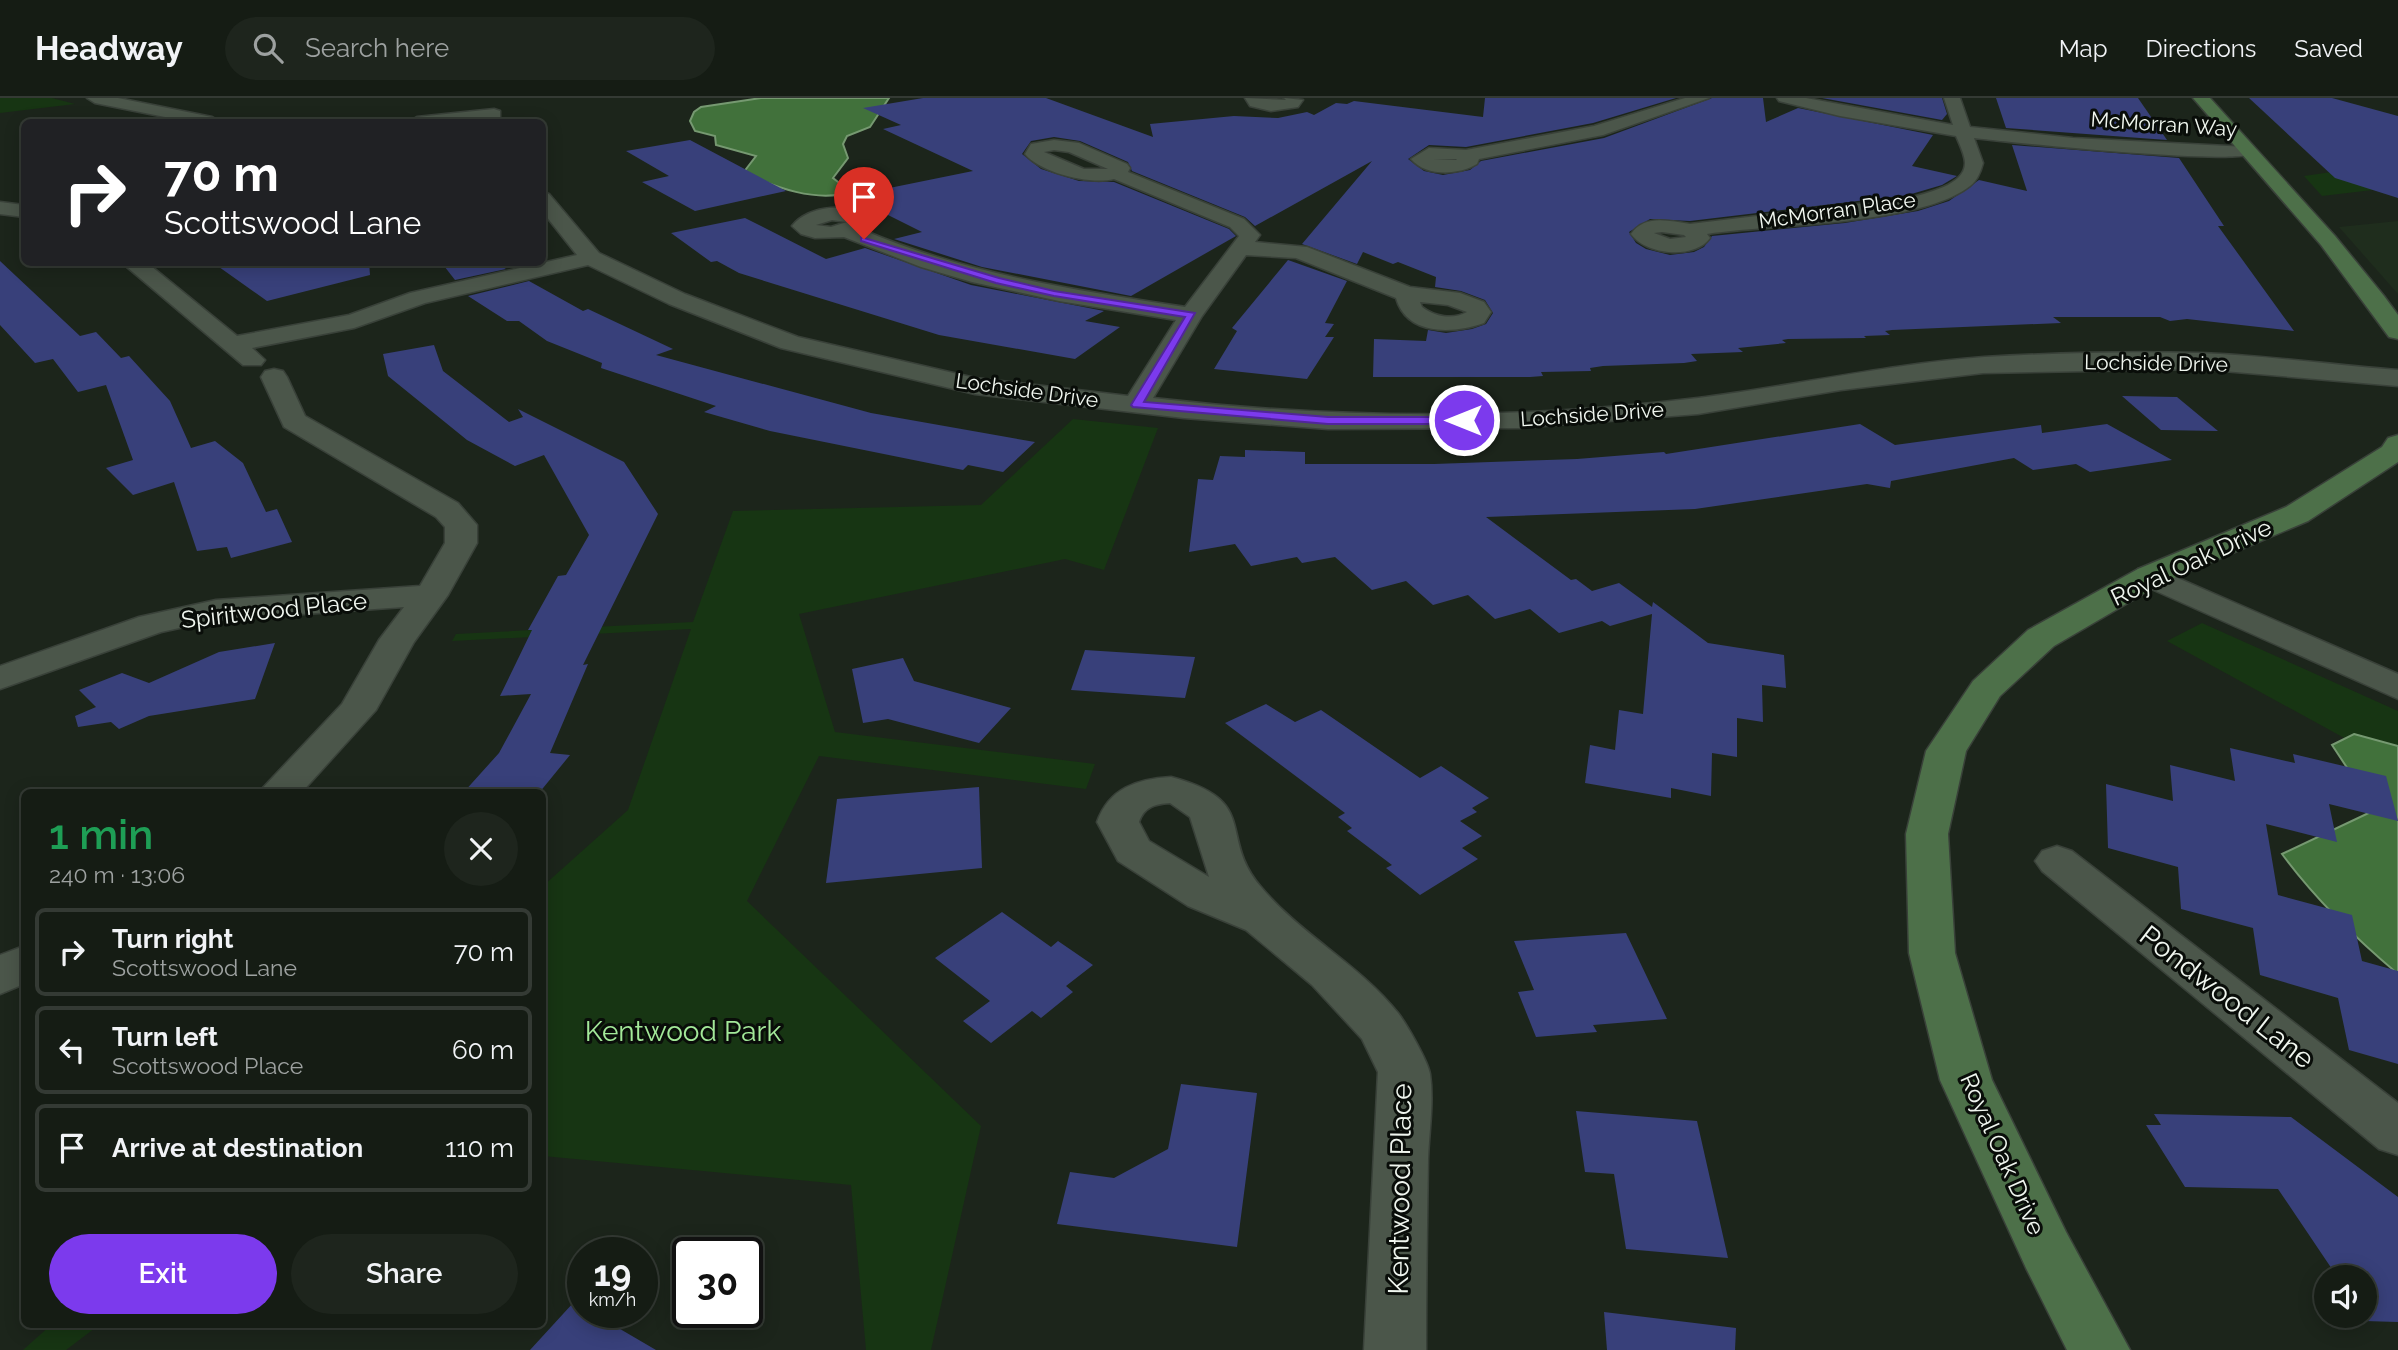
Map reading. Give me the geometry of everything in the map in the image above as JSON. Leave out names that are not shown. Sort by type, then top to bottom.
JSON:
[{"type":"main road","points":[[2201,98],[2351,266],[2398,332]]},
{"type":"main road","name":"Royal Oak Drive","points":[[2099,1350],[2046,1250],[1966,1080],[1932,953],[1927,834],[1946,751],[1986,689],[2041,638],[2150,576],[2297,514],[2392,453],[2398,444]]},
{"type":"street","points":[[95,98],[197,119]]},
{"type":"street","points":[[479,98],[496,118]]},
{"type":"street","points":[[1254,98],[1252,100],[1255,103],[1272,106],[1292,104],[1295,100],[1292,98]]},
{"type":"street","points":[[1465,156],[1597,131],[1701,98]]},
{"type":"street","name":"McMorran Way","points":[[1785,98],[1870,117],[1961,129],[2194,150],[2247,152]]},
{"type":"street","points":[[1952,98],[1961,129]]},
{"type":"street","points":[[476,119],[496,118]]},
{"type":"street","name":"McMorran Place","points":[[1690,230],[1892,206],[1942,193],[1964,182],[1972,173],[1972,153],[1961,129]]},
{"type":"street","points":[[1115,173],[1237,223],[1250,235],[1244,248],[1191,315],[1136,405]]},
{"type":"street","name":"Lochside Drive","points":[[546,203],[591,258],[677,299],[790,344],[975,386],[1136,405],[1328,421],[1519,420],[1698,405],[1841,382],[1983,365],[2200,361],[2398,378]]},
{"type":"street","points":[[0,208],[21,211]]},
{"type":"street","points":[[846,230],[902,252],[996,280],[1054,293],[1191,315]]},
{"type":"street","points":[[1244,248],[1299,252],[1406,294]]},
{"type":"street","points":[[232,344],[354,321],[418,298],[591,258]]},
{"type":"street","points":[[137,266],[232,344],[293,364]]},
{"type":"street","points":[[293,364],[354,321]]},
{"type":"street","points":[[282,789],[357,710],[397,640],[431,596],[461,543],[461,525],[447,510],[294,421],[293,364]]},
{"type":"street","points":[[2150,576],[2398,688]]},
{"type":"street","name":"Spiritwood Place","points":[[0,678],[151,624],[216,610],[431,596]]},
{"type":"street","name":"Pondwood Lane","points":[[2057,861],[2398,1133]]},
{"type":"street","name":"Kentwood Place","points":[[1262,919],[1329,973],[1381,1027],[1404,1072],[1395,1350]]},
{"type":"street","points":[[0,976],[21,965]]},
{"type":"shaded area","points":[[761,98],[889,98],[870,127],[847,136],[843,144],[848,158],[833,178],[851,192],[810,195],[743,173],[756,156],[716,145],[715,136],[695,131],[690,121],[694,112],[701,107]]},
{"type":"shaded area","points":[[2398,221],[2398,294],[2339,227]]},
{"type":"shaded area","points":[[2354,734],[2398,746],[2398,974],[2336,917],[2282,854],[2375,810],[2332,745]]},
{"type":"green space","points":[[0,98],[52,98],[75,104],[0,113]]},
{"type":"green space","points":[[2394,163],[2398,187],[2322,196],[2304,176]]},
{"type":"green space","name":"Kentwood Park","points":[[1073,419],[1158,428],[1104,570],[1065,559],[799,614],[835,732],[1095,764],[1086,789],[819,756],[747,901],[981,1126],[931,1350],[866,1350],[851,1185],[546,1156],[546,883],[628,810],[691,629],[452,641],[456,634],[693,622],[733,511],[981,505]]},
{"type":"green space","points":[[2202,623],[2398,711],[2398,747],[2368,751],[2167,641]]},
{"type":"green space","points":[[48,1328],[95,1328],[66,1350],[23,1350]]},
{"type":"building","points":[[923,98],[1046,98],[1153,137],[1150,124],[1234,116],[1278,118],[1307,112],[1314,115],[1336,103],[1347,104],[1354,101],[1483,117],[1485,98],[1676,98],[1593,123],[1466,147],[1429,145],[1408,159],[1424,171],[1443,175],[1470,170],[1481,161],[1604,138],[1712,98],[1763,98],[1766,122],[1798,108],[1933,135],[1912,166],[1957,176],[1942,185],[1908,195],[1690,221],[1650,219],[1629,232],[1636,243],[1646,249],[1670,255],[1694,252],[1704,247],[1712,236],[1845,223],[1918,211],[1949,201],[1979,180],[2027,191],[2012,145],[2179,158],[2224,226],[2218,226],[2294,331],[2187,319],[2170,321],[2160,317],[2053,317],[2061,323],[1892,330],[1885,331],[1890,335],[1864,336],[1866,338],[1788,339],[1782,340],[1786,343],[1738,348],[1743,352],[1691,354],[1697,361],[1684,363],[1603,366],[1590,368],[1591,371],[1541,372],[1543,376],[1373,377],[1374,339],[1426,341],[1428,330],[1446,333],[1472,329],[1486,324],[1493,313],[1485,300],[1461,291],[1435,287],[1436,277],[1398,262],[1393,264],[1363,252],[1357,264],[1302,244],[1372,161],[1255,226],[1245,217],[1132,171],[1128,162],[1080,141],[1054,137],[1031,141],[1022,154],[1041,169],[1079,181],[1114,182],[1229,229],[1236,236],[1131,296],[982,267],[894,239],[922,232],[850,196],[973,171],[883,129],[901,125],[863,108]]},
{"type":"building","points":[[1822,98],[1942,98],[1947,114],[1942,120]]},
{"type":"building","points":[[1996,98],[2138,98],[2167,140],[2006,128]]},
{"type":"building","points":[[2249,98],[2332,98],[2398,116],[2398,198],[2335,178]]},
{"type":"building","points":[[690,140],[786,191],[695,211],[642,182],[669,176],[626,151]]},
{"type":"building","points":[[745,218],[826,259],[865,248],[971,285],[1104,311],[1085,321],[1120,327],[1075,359],[939,335],[739,273],[717,261],[711,262],[671,233]]},
{"type":"building","points":[[1288,260],[1347,281],[1325,323],[1334,324],[1325,337],[1334,337],[1307,379],[1214,369],[1237,331],[1232,328]]},
{"type":"building","points":[[0,261],[80,336],[96,332],[121,358],[129,356],[170,401],[191,448],[215,441],[243,463],[266,512],[277,509],[292,542],[231,558],[227,547],[197,551],[174,482],[133,495],[106,468],[133,460],[106,385],[78,392],[53,359],[35,363],[0,325]]},
{"type":"building","points":[[218,266],[369,266],[370,275],[267,301]]},
{"type":"building","points":[[444,266],[501,266],[506,269],[455,280]]},
{"type":"building","points":[[529,281],[583,311],[588,309],[673,349],[656,355],[871,413],[1035,442],[1003,472],[968,465],[963,470],[770,431],[704,412],[716,406],[601,368],[602,363],[547,341],[519,321],[507,321],[468,296]]},
{"type":"building","points":[[434,345],[443,371],[509,422],[523,417],[518,409],[624,462],[658,514],[583,665],[588,664],[550,753],[570,755],[542,789],[467,789],[499,753],[531,694],[500,696],[532,630],[528,630],[558,576],[566,575],[589,535],[544,455],[515,466],[467,440],[388,376],[383,354]]},
{"type":"building","points":[[2122,396],[2177,397],[2218,431],[2161,430]]},
{"type":"building","points":[[1860,424],[1895,445],[2041,425],[2042,433],[2107,424],[2172,460],[2090,472],[2076,464],[2033,470],[2014,458],[1891,481],[1890,488],[1867,484],[1695,509],[1486,517],[1571,580],[1576,579],[1592,591],[1619,583],[1652,607],[1653,602],[1708,643],[1784,655],[1786,688],[1762,685],[1763,722],[1737,718],[1737,757],[1712,753],[1711,796],[1671,788],[1671,798],[1585,783],[1590,745],[1615,750],[1619,710],[1643,714],[1652,614],[1610,626],[1602,621],[1559,633],[1530,609],[1495,619],[1468,595],[1433,605],[1406,581],[1372,590],[1335,557],[1302,563],[1297,557],[1251,566],[1235,544],[1189,552],[1198,479],[1213,480],[1220,456],[1245,457],[1245,450],[1305,452],[1305,464],[1434,464],[1577,459],[1664,452],[1666,454]]},
{"type":"building","points":[[275,643],[255,699],[149,716],[119,729],[111,722],[78,727],[75,716],[96,707],[79,690],[122,673],[149,683],[219,652]]},
{"type":"building","points":[[1085,650],[1195,657],[1185,698],[1071,690]]},
{"type":"building","points":[[903,658],[914,681],[1011,708],[979,743],[888,719],[863,723],[852,669]]},
{"type":"building","points":[[1266,704],[1295,722],[1321,710],[1420,778],[1441,766],[1489,798],[1472,808],[1477,812],[1460,821],[1482,836],[1462,848],[1478,859],[1420,895],[1386,868],[1392,865],[1347,831],[1352,828],[1338,817],[1345,813],[1225,723]]},
{"type":"building","points":[[2230,748],[2295,763],[2293,754],[2386,776],[2398,821],[2329,804],[2337,842],[2266,824],[2278,895],[2352,915],[2362,961],[2398,971],[2398,1064],[2349,1050],[2338,998],[2260,975],[2253,928],[2181,909],[2178,867],[2108,848],[2106,784],[2173,801],[2170,765],[2235,781]]},
{"type":"building","points":[[979,787],[982,868],[826,883],[837,799]]},
{"type":"building","points":[[1002,912],[1051,947],[1058,941],[1093,965],[1066,986],[1073,992],[1041,1018],[1032,1011],[991,1043],[963,1021],[990,1001],[935,958]]},
{"type":"building","points":[[1626,933],[1667,1019],[1593,1025],[1597,1032],[1536,1037],[1518,992],[1534,990],[1514,941]]},
{"type":"building","points":[[1181,1084],[1257,1093],[1237,1247],[1057,1224],[1070,1172],[1114,1178],[1168,1149]]},
{"type":"building","points":[[1576,1111],[1697,1121],[1728,1258],[1626,1249],[1614,1174],[1585,1172]]},
{"type":"building","points":[[2154,1114],[2291,1117],[2398,1197],[2398,1322],[2377,1321],[2377,1265],[2329,1265],[2278,1189],[2185,1187],[2146,1125],[2161,1125]]},
{"type":"building","points":[[567,1310],[567,1328],[618,1328],[656,1350],[530,1350]]},
{"type":"building","points":[[1604,1312],[1736,1328],[1735,1350],[1607,1350]]},
{"type":"route","points":[[864,239],[996,280],[1054,293],[1191,315],[1136,405],[1328,421],[1464,420]]}]
